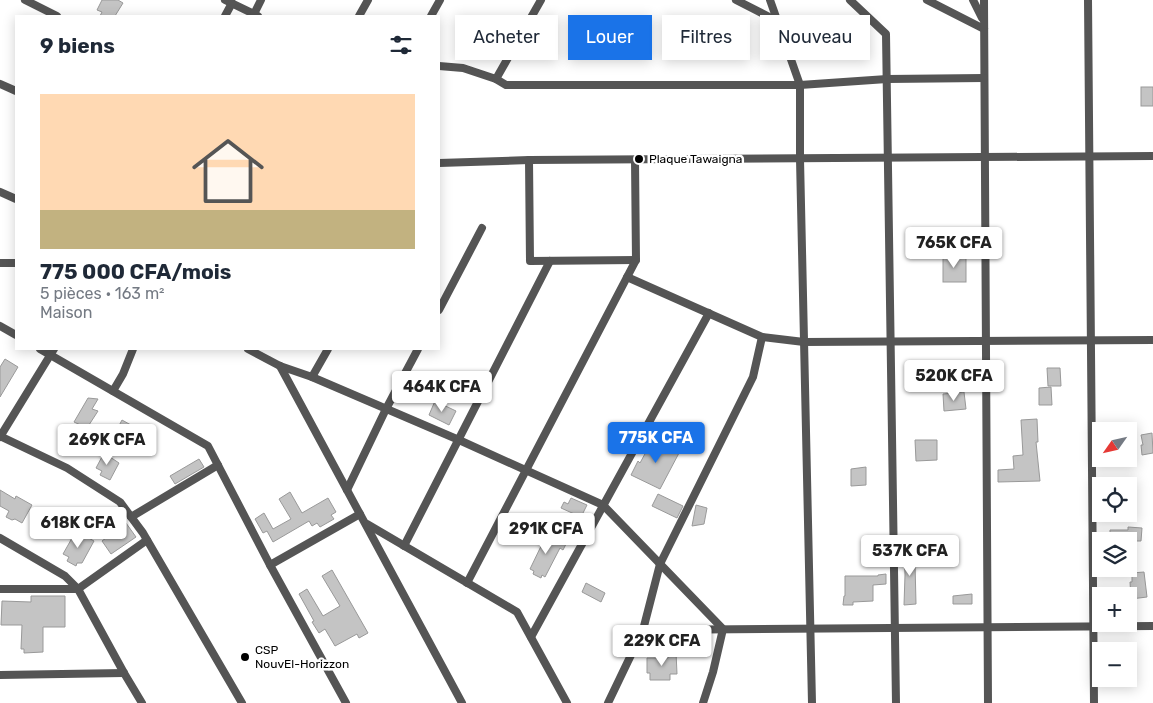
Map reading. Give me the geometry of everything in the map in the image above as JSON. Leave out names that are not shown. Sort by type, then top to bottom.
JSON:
[{"type":"street","points":[[26,0],[55,15]]},
{"type":"street","points":[[225,15],[229,2],[256,15],[261,0]]},
{"type":"street","points":[[360,15],[368,0]]},
{"type":"street","points":[[432,15],[440,0]]},
{"type":"street","points":[[496,79],[540,0]]},
{"type":"street","points":[[736,0],[765,15]]},
{"type":"street","points":[[770,0],[775,15]]},
{"type":"street","points":[[850,0],[886,34],[896,703]]},
{"type":"street","points":[[927,0],[984,25]]},
{"type":"street","points":[[973,0],[984,25]]},
{"type":"street","points":[[984,0],[988,703]]},
{"type":"street","points":[[1088,0],[1093,587]]},
{"type":"street","points":[[791,60],[800,84],[812,703]]},
{"type":"street","points":[[440,66],[463,68],[496,79],[506,85],[800,84],[984,78]]},
{"type":"street","points":[[0,84],[15,91]]},
{"type":"street","points":[[440,163],[529,160],[1153,156]]},
{"type":"street","points":[[529,160],[530,261],[636,260]]},
{"type":"street","points":[[467,583],[636,260],[635,160]]},
{"type":"street","points":[[0,192],[15,199]]},
{"type":"street","points":[[440,308],[482,228]]},
{"type":"street","points":[[404,546],[550,261]]},
{"type":"street","points":[[0,263],[15,263]]},
{"type":"street","points":[[627,277],[762,337],[804,342],[1153,340]]},
{"type":"street","points":[[531,637],[709,313]]},
{"type":"street","points":[[0,326],[15,334]]},
{"type":"street","points":[[608,703],[643,630],[660,564],[752,378],[762,337]]},
{"type":"street","points":[[113,391],[123,374],[132,350]]},
{"type":"street","points":[[250,350],[280,366],[312,377],[459,440],[603,505],[723,629]]},
{"type":"street","points":[[312,377],[327,350]]},
{"type":"street","points":[[347,490],[386,409],[417,350]]},
{"type":"street","points":[[242,703],[147,540],[120,502],[67,468],[0,437],[52,352],[113,391],[208,446],[270,565],[346,703]]},
{"type":"street","points":[[280,366],[462,703]]},
{"type":"street","points":[[131,517],[218,465]]},
{"type":"street","points":[[270,565],[360,514]]},
{"type":"street","points":[[365,523],[517,612],[567,703]]},
{"type":"street","points":[[0,538],[65,576],[78,589],[142,703]]},
{"type":"street","points":[[0,589],[78,589],[147,540]]},
{"type":"street","points":[[643,630],[1092,626]]},
{"type":"street","points":[[1137,626],[1153,626]]},
{"type":"street","points":[[703,703],[713,672],[723,629]]},
{"type":"street","points":[[1093,632],[1094,703]]},
{"type":"street","points":[[0,675],[124,673]]},
{"type":"building","points":[[102,0],[118,0],[123,3],[116,15],[100,15],[102,12],[97,10]]},
{"type":"building","points":[[1141,87],[1153,87],[1153,106],[1141,106]]},
{"type":"building","points":[[943,257],[966,257],[966,282],[943,282]]},
{"type":"building","points":[[5,359],[18,367],[0,397],[0,367]]},
{"type":"building","points":[[1047,368],[1060,368],[1061,386],[1048,386]]},
{"type":"building","points":[[427,374],[441,382],[433,396],[415,386],[419,378],[424,379]]},
{"type":"building","points":[[1051,387],[1052,405],[1039,405],[1039,388]]},
{"type":"building","points":[[964,392],[966,409],[944,411],[943,394]]},
{"type":"building","points":[[88,398],[98,399],[92,409],[98,411],[87,428],[74,422]]},
{"type":"building","points":[[435,401],[456,411],[449,425],[429,415]]},
{"type":"building","points":[[1037,419],[1038,442],[1036,442],[1040,481],[998,482],[998,470],[1014,469],[1013,456],[1023,455],[1021,420]]},
{"type":"building","points":[[122,420],[138,429],[126,450],[112,442]]},
{"type":"building","points":[[1152,433],[1153,453],[1142,455],[1141,435]]},
{"type":"building","points":[[653,439],[679,453],[660,489],[631,475]]},
{"type":"building","points":[[915,440],[937,440],[937,460],[916,461]]},
{"type":"building","points":[[104,453],[119,463],[110,480],[100,475],[102,471],[96,468]]},
{"type":"building","points":[[199,459],[204,467],[175,484],[170,476]]},
{"type":"building","points":[[866,467],[866,485],[851,486],[851,469]]},
{"type":"building","points":[[0,490],[15,499],[16,496],[32,505],[22,523],[6,517],[9,511],[0,506]]},
{"type":"building","points":[[290,492],[302,513],[328,498],[336,512],[331,515],[334,519],[320,527],[317,523],[312,526],[309,521],[273,542],[267,531],[263,533],[255,519],[264,513],[273,529],[291,519],[279,499]]},
{"type":"building","points":[[658,494],[683,506],[677,518],[652,506]]},
{"type":"building","points":[[571,498],[587,505],[581,517],[561,508],[564,502],[568,504]]},
{"type":"building","points":[[696,505],[707,508],[704,524],[692,526]]},
{"type":"building","points":[[126,523],[136,537],[111,554],[102,541]]},
{"type":"building","points":[[1128,527],[1142,528],[1141,541],[1137,541],[1137,532],[1110,532],[1110,530],[1128,530]]},
{"type":"building","points":[[76,531],[94,541],[82,563],[77,563],[76,566],[67,561],[69,557],[63,554]]},
{"type":"building","points":[[544,533],[566,544],[563,550],[560,548],[545,577],[542,575],[541,578],[533,574],[534,571],[530,569],[544,540],[541,539]]},
{"type":"building","points":[[915,548],[916,604],[904,605],[904,549]]},
{"type":"building","points":[[332,570],[368,633],[359,638],[357,634],[335,646],[325,629],[319,633],[299,594],[307,589],[323,616],[340,606],[322,576]]},
{"type":"building","points":[[1144,572],[1147,597],[1137,598],[1137,587],[1130,587],[1132,577],[1137,577],[1137,573]]},
{"type":"building","points":[[886,574],[886,584],[873,585],[873,601],[853,602],[853,605],[843,605],[845,576],[878,576]]},
{"type":"building","points":[[586,583],[605,593],[601,602],[582,592]]},
{"type":"building","points":[[972,594],[972,604],[953,604],[953,596]]},
{"type":"building","points":[[31,596],[65,596],[65,627],[43,627],[43,652],[24,653],[24,649],[21,649],[22,625],[1,625],[2,601],[31,602]]},
{"type":"building","points":[[668,652],[676,652],[677,674],[670,674],[670,680],[650,680],[650,673],[647,673],[647,658],[668,658]]},
{"type":"place","name":"Plaque Tawaigna","points":[[639,159]]},
{"type":"place","name":"CSP NouvEl-Horizzon","points":[[245,657]]}]
